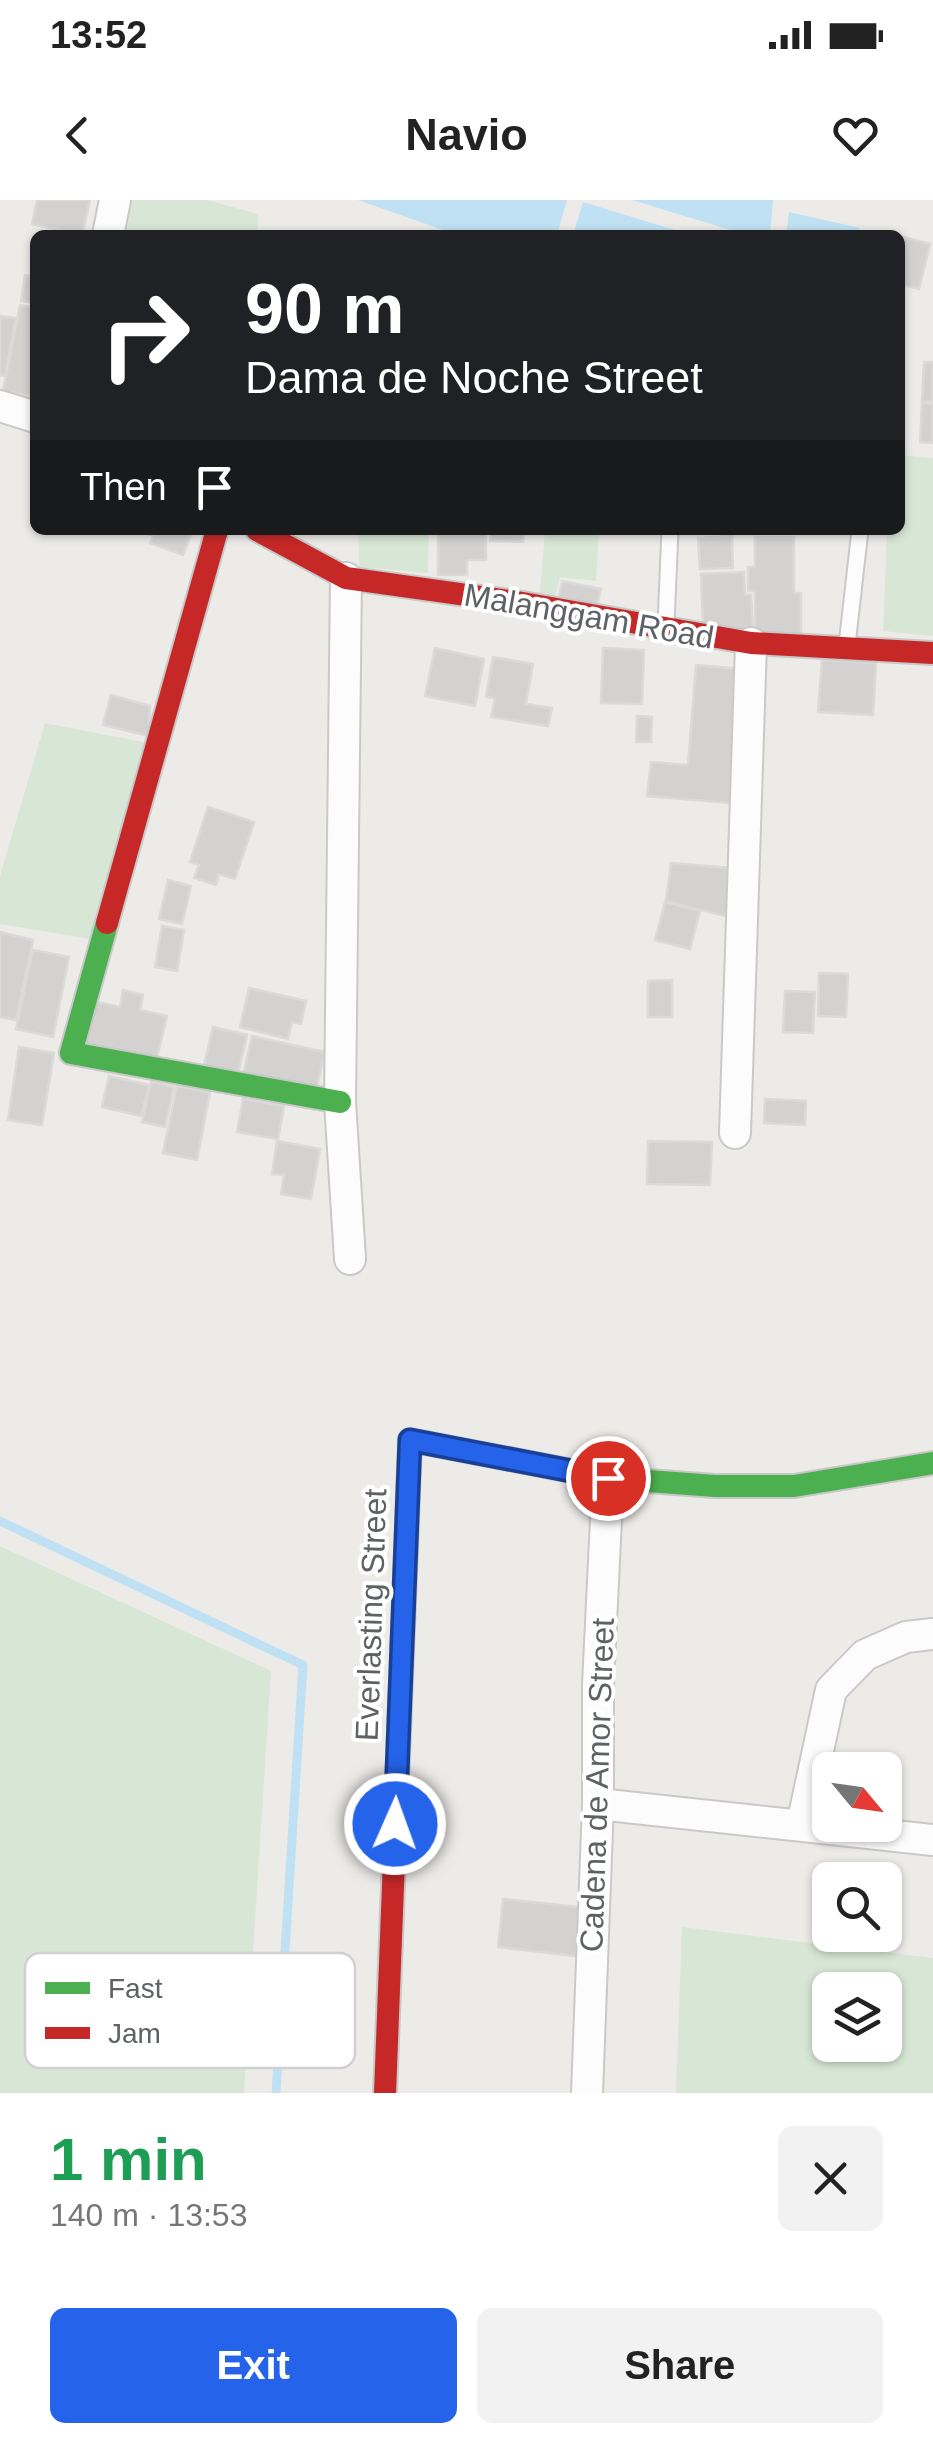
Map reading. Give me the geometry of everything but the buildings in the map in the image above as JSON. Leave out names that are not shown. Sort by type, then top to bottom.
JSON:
[{"type":"street","points":[[109,230],[115,200]]},
{"type":"street","points":[[0,406],[30,416]]},
{"type":"street","points":[[216,535],[71,1053],[340,1102]]},
{"type":"street","name":"Malanggam Road","points":[[266,535],[346,578],[517,602],[751,643],[933,652]]},
{"type":"street","points":[[346,578],[340,1102],[350,1259]]},
{"type":"street","points":[[735,1133],[751,643]]},
{"type":"street","name":"Everlasting Street","points":[[384,2093],[410,1440],[608,1478]]},
{"type":"street","points":[[608,1478],[714,1486],[794,1486],[933,1463]]},
{"type":"street","name":"Cadena de Amor Street","points":[[588,2093],[598,1685],[608,1478]]},
{"type":"street","points":[[802,1825],[831,1690],[865,1655],[906,1636],[933,1634]]},
{"type":"street","points":[[598,1804],[933,1840]]},
{"type":"lane","points":[[666,628],[670,535]]},
{"type":"lane","points":[[846,648],[859,535]]},
{"type":"green space","points":[[130,200],[207,200],[258,214],[258,230],[123,230]]},
{"type":"green space","points":[[905,455],[933,458],[933,636],[883,631],[887,535],[905,535]]},
{"type":"green space","points":[[358,535],[429,535],[428,573],[359,567]]},
{"type":"green space","points":[[545,535],[599,535],[596,581],[560,577],[555,596],[540,593]]},
{"type":"green space","points":[[45,723],[148,743],[91,939],[0,924],[0,876]]},
{"type":"green space","points":[[0,1546],[271,1671],[253,1953],[25,1953],[25,2068],[246,2068],[244,2093],[0,2093]]},
{"type":"green space","points":[[682,1927],[812,1943],[812,1952],[884,1952],[933,1958],[933,2093],[676,2093]]},
{"type":"water","points":[[358,200],[567,200],[558,230],[443,230]]},
{"type":"water","points":[[632,200],[773,200],[770,230],[731,230]]},
{"type":"water","points":[[583,202],[675,230],[575,230]]},
{"type":"water","points":[[789,212],[860,228],[859,230],[787,230]]},
{"type":"waterway","points":[[0,1521],[303,1665],[285,1953]]},
{"type":"waterway","points":[[276,2093],[278,2068]]},
{"type":"traffic: fast","points":[[107,923],[71,1053],[340,1102]]},
{"type":"traffic: fast","points":[[406,1549],[410,1440],[608,1478],[715,1486],[794,1486],[933,1463]]},
{"type":"traffic: jam","points":[[107,923],[216,535]]},
{"type":"traffic: jam","points":[[266,535],[346,578],[517,602],[751,643],[933,653]]},
{"type":"traffic: jam","points":[[385,2093],[406,1549]]},
{"type":"route","points":[[395,1824],[410,1440],[608,1478]]}]
